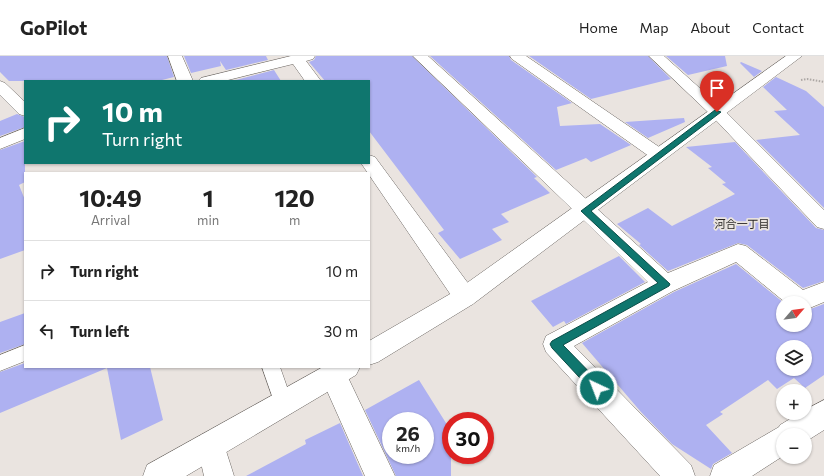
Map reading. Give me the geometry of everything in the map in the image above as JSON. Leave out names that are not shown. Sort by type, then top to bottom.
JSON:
[{"type":"street","points":[[175,56],[185,80]]},
{"type":"street","points":[[420,56],[665,284]]},
{"type":"street","points":[[517,56],[659,155]]},
{"type":"street","points":[[656,56],[717,112],[824,222]]},
{"type":"street","points":[[370,353],[465,297],[585,211],[717,112],[795,56]]},
{"type":"street","points":[[222,79],[302,57],[313,80]]},
{"type":"street","points":[[0,86],[24,110]]},
{"type":"street","points":[[0,144],[24,133]]},
{"type":"street","points":[[370,162],[465,297]]},
{"type":"street","points":[[680,476],[555,344],[665,284],[738,252],[801,302],[824,291]]},
{"type":"street","points":[[158,476],[340,371],[380,476]]},
{"type":"street","points":[[801,428],[824,414]]},
{"type":"street","points":[[725,476],[776,444]]},
{"type":"street","points":[[211,445],[219,476]]},
{"type":"lane","points":[[0,362],[24,353]]},
{"type":"lane","points":[[272,368],[284,404]]},
{"type":"path","points":[[795,80],[807,79],[824,82]]},
{"type":"building","points":[[0,56],[167,56],[174,77],[162,80],[9,81],[0,72]]},
{"type":"building","points":[[184,56],[266,56],[268,60],[226,70],[220,61],[221,66],[191,73]]},
{"type":"building","points":[[316,56],[412,56],[537,177],[534,178],[550,193],[501,214],[509,222],[492,229],[502,240],[460,259],[438,233],[444,230],[370,132],[370,80],[324,80],[309,62],[314,60]]},
{"type":"building","points":[[430,56],[509,56],[511,60],[572,103],[557,107],[560,126],[600,124],[631,145],[591,162],[586,158],[556,170]]},
{"type":"building","points":[[529,56],[648,56],[671,79],[591,99]]},
{"type":"building","points":[[666,56],[725,56],[727,66],[688,75]]},
{"type":"building","points":[[741,62],[762,71],[754,77],[740,63]]},
{"type":"building","points":[[274,70],[280,80],[236,80]]},
{"type":"building","points":[[776,77],[806,91],[824,107],[824,208],[756,140],[800,135],[774,111],[787,110],[763,87]]},
{"type":"building","points":[[17,114],[24,117],[24,127],[0,136],[0,121]]},
{"type":"building","points":[[684,118],[685,122],[648,138],[625,122]]},
{"type":"building","points":[[24,141],[24,182],[19,185],[24,198],[24,250],[0,259],[0,150]]},
{"type":"building","points":[[735,142],[816,228],[824,230],[824,281],[803,288],[747,245],[738,243],[668,271],[639,245],[641,244],[617,224],[648,208],[672,226],[735,194],[722,184],[726,183],[708,168],[712,167],[686,147]]},
{"type":"building","points":[[619,256],[645,282],[566,324],[564,321],[553,327],[531,301]]},
{"type":"building","points":[[736,264],[776,296],[776,332],[812,332],[812,308],[824,304],[824,375],[811,384],[801,384],[794,378],[785,384],[776,384],[776,388],[768,380],[720,412],[723,414],[706,425],[732,453],[713,464],[711,469],[672,444],[641,412],[582,343],[674,292]]},
{"type":"building","points":[[24,313],[24,344],[0,353],[0,322]]},
{"type":"building","points":[[24,363],[24,368],[107,368],[0,413],[0,372]]},
{"type":"building","points":[[107,368],[150,368],[163,420],[121,440]]},
{"type":"building","points":[[419,380],[442,417],[442,464],[451,464],[451,476],[396,476],[390,464],[434,464],[434,412],[382,412],[382,446],[365,410]]},
{"type":"building","points":[[340,423],[363,476],[246,476],[306,444],[305,440]]},
{"type":"district","name":"河合一丁目","points":[[742,224]]},
{"type":"route","points":[[597,388],[555,344],[665,284],[585,211],[717,112]]}]
